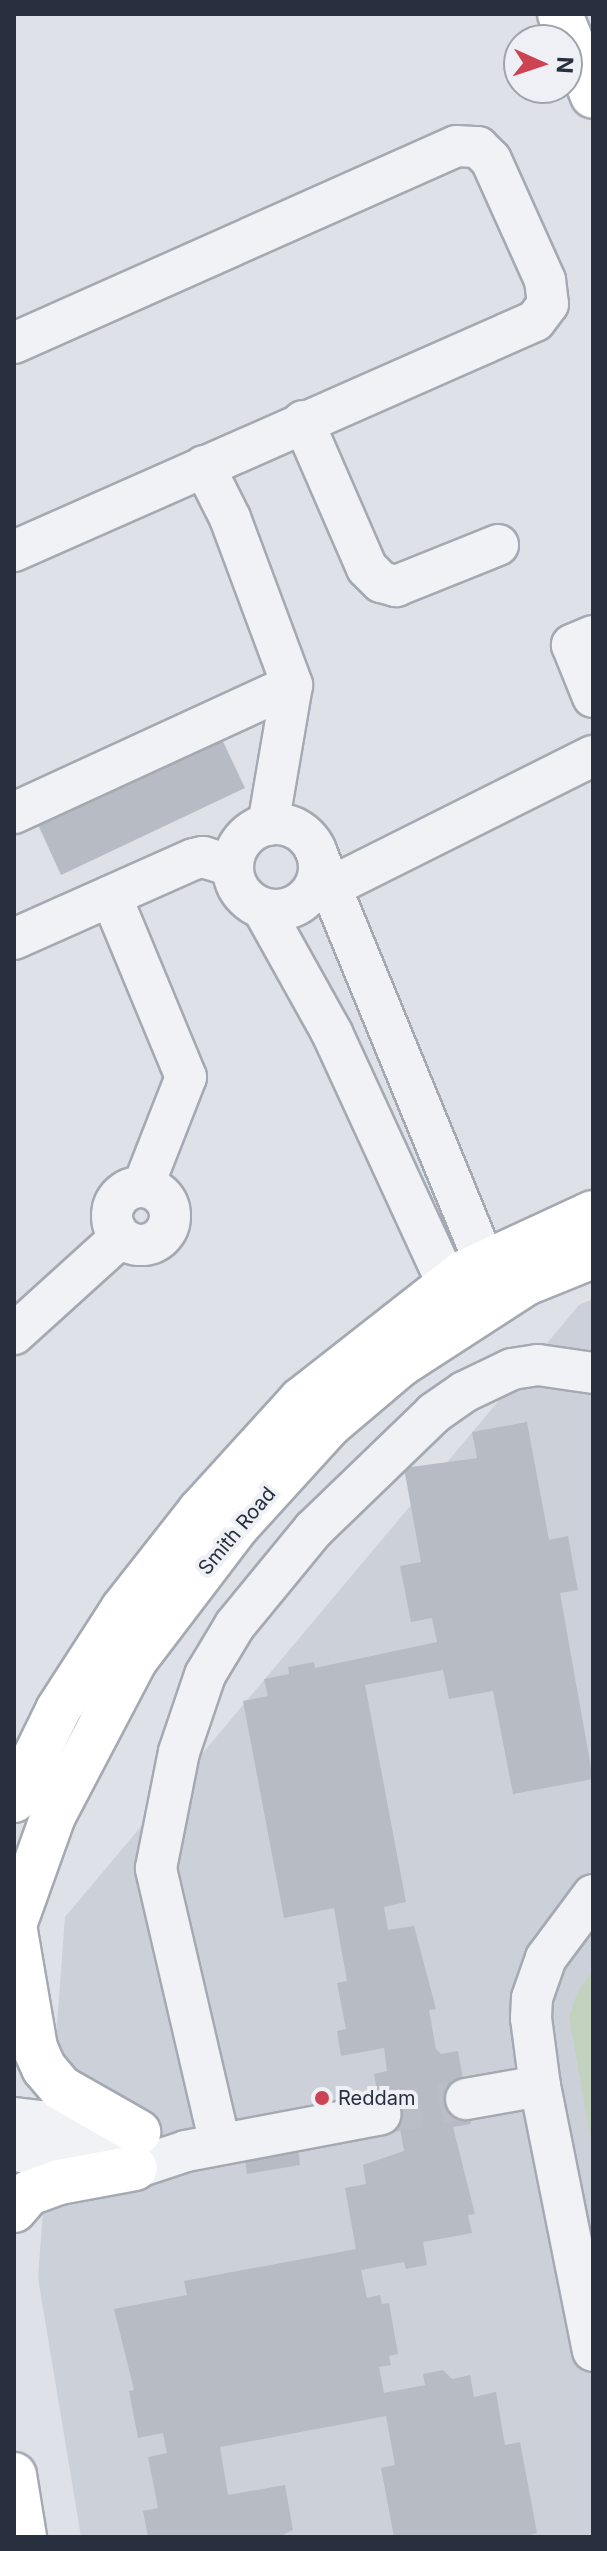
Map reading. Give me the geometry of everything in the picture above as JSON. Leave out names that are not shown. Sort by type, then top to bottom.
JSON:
[{"type":"main road","points":[[560,14],[593,96]]},
{"type":"main road","name":"Smith Road","points":[[14,1925],[53,1816],[120,1649],[200,1511],[301,1400],[474,1293],[593,1213]]},
{"type":"main road","name":"Smith Road","points":[[474,1293],[593,1256]]},
{"type":"main road","name":"Smith Road","points":[[14,1800],[58,1710],[120,1649]]},
{"type":"main road","points":[[14,1925],[35,2048],[44,2068],[61,2088],[137,2150],[29,2193],[14,2210]]},
{"type":"main road","points":[[14,2475],[24,2537]]},
{"type":"lane","points":[[14,343],[456,146],[478,147],[491,160],[545,280],[548,304],[535,321],[14,551]]},
{"type":"lane","points":[[303,421],[367,568],[381,582],[396,586],[498,545]]},
{"type":"lane","points":[[204,466],[230,518],[292,685],[268,825]]},
{"type":"lane","points":[[593,636],[572,645],[593,697]]},
{"type":"lane","points":[[14,813],[292,685]]},
{"type":"lane","points":[[329,888],[593,756]]},
{"type":"lane","points":[[268,825],[296,828],[315,849],[474,1293],[263,909],[241,893],[232,866],[243,839],[268,825]]},
{"type":"lane","points":[[263,909],[278,911],[304,901],[319,877],[315,849]]},
{"type":"lane","points":[[18,928],[111,896],[203,857],[232,866]]},
{"type":"lane","points":[[15,1331],[121,1237],[146,1245],[167,1228],[167,1202],[143,1187],[186,1077],[111,896]]},
{"type":"lane","points":[[203,2148],[156,1868],[179,1752],[205,1675],[235,1625],[313,1530],[434,1413],[464,1392],[512,1369],[538,1365],[593,1373]]},
{"type":"lane","points":[[593,1895],[537,1977],[531,2018],[540,2086],[593,2351]]},
{"type":"lane","points":[[466,2099],[540,2086]]},
{"type":"lane","points":[[14,2151],[203,2148],[381,2114]]},
{"type":"lane","points":[[14,2118],[137,2150]]},
{"type":"shaded area","name":"Reddam","points":[[593,1299],[593,2537],[81,2537],[38,2278],[65,1917],[579,1305]]},
{"type":"green space","points":[[593,1970],[593,2151],[569,2017],[578,1991]]},
{"type":"building","points":[[219,733],[245,788],[61,875],[35,818]]},
{"type":"building","points":[[527,1422],[549,1540],[568,1536],[578,1590],[560,1593],[593,1779],[513,1794],[493,1691],[449,1699],[443,1670],[365,1685],[406,1902],[384,1907],[388,1930],[414,1926],[436,2009],[429,2010],[436,2049],[441,2054],[458,2051],[471,2124],[453,2127],[475,2214],[468,2215],[472,2233],[423,2242],[427,2265],[406,2269],[404,2262],[361,2270],[367,2298],[380,2295],[382,2304],[389,2303],[398,2354],[389,2356],[391,2365],[379,2367],[384,2393],[425,2385],[423,2374],[443,2370],[452,2379],[470,2375],[474,2397],[496,2392],[505,2445],[520,2442],[537,2533],[523,2537],[394,2537],[381,2468],[395,2465],[386,2416],[220,2447],[228,2495],[285,2485],[293,2530],[279,2537],[148,2537],[143,2511],[158,2508],[148,2457],[167,2453],[163,2433],[138,2438],[129,2391],[134,2390],[114,2309],[187,2295],[184,2281],[356,2249],[345,2188],[366,2184],[363,2165],[404,2151],[400,2128],[384,2131],[374,2074],[387,2071],[384,2048],[341,2056],[337,2031],[346,2029],[337,1983],[347,1981],[334,1908],[284,1918],[243,1701],[268,1696],[264,1679],[289,1674],[288,1667],[314,1662],[315,1668],[437,1642],[432,1618],[411,1622],[400,1566],[421,1562],[404,1468],[477,1458],[472,1432]]},
{"type":"building","points":[[297,2140],[300,2165],[247,2174],[243,2144]]},
{"type":"tunnel","points":[[381,2114],[466,2099]]},
{"type":"place","name":"Reddam","points":[[322,2098]]}]
